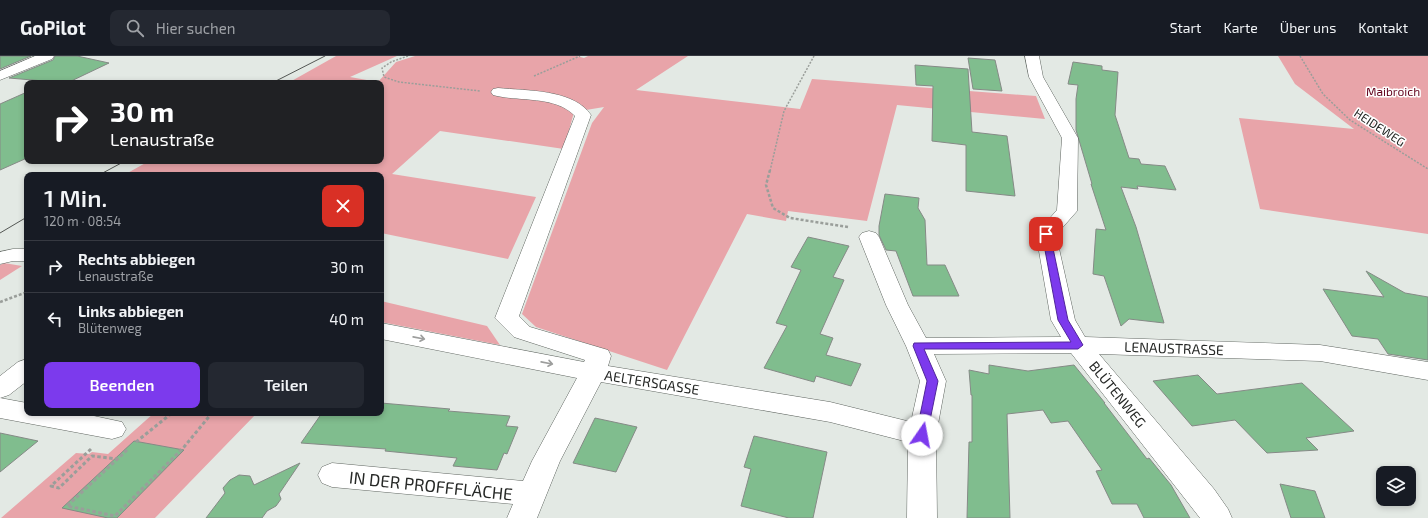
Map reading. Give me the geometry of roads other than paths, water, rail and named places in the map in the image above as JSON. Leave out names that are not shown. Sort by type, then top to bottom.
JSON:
[{"type":"street","points":[[0,76],[47,56]]},
{"type":"street","name":"BLÜTENWEG","points":[[1032,56],[1036,77],[1070,138],[1067,212],[1046,234],[1063,320],[1078,345],[1218,518]]},
{"type":"street","name":"IN DER PROFFFLÄCHE","points":[[332,475],[526,506],[546,460],[593,372],[599,356],[522,332],[507,318],[582,115],[574,106],[556,99],[498,92]]},
{"type":"street","points":[[869,237],[896,305],[918,346],[933,381],[922,435],[922,518]]},
{"type":"street","points":[[0,258],[13,255],[24,255]]},
{"type":"street","name":"AELTERSGASSE","points":[[384,332],[593,372],[830,412],[922,435]]},
{"type":"street","name":"LENAUSTRASSE","points":[[918,346],[1078,345],[1320,353],[1428,371]]},
{"type":"street","points":[[0,389],[24,370]]},
{"type":"street","points":[[0,408],[24,412]]},
{"type":"street","points":[[43,416],[112,429]]},
{"type":"tram line","points":[[278,80],[325,56]]},
{"type":"tram line","points":[[105,172],[119,164]]},
{"type":"tram line","points":[[0,233],[24,219]]},
{"type":"park label","name":"Maibroich","points":[[1393,91]]}]
